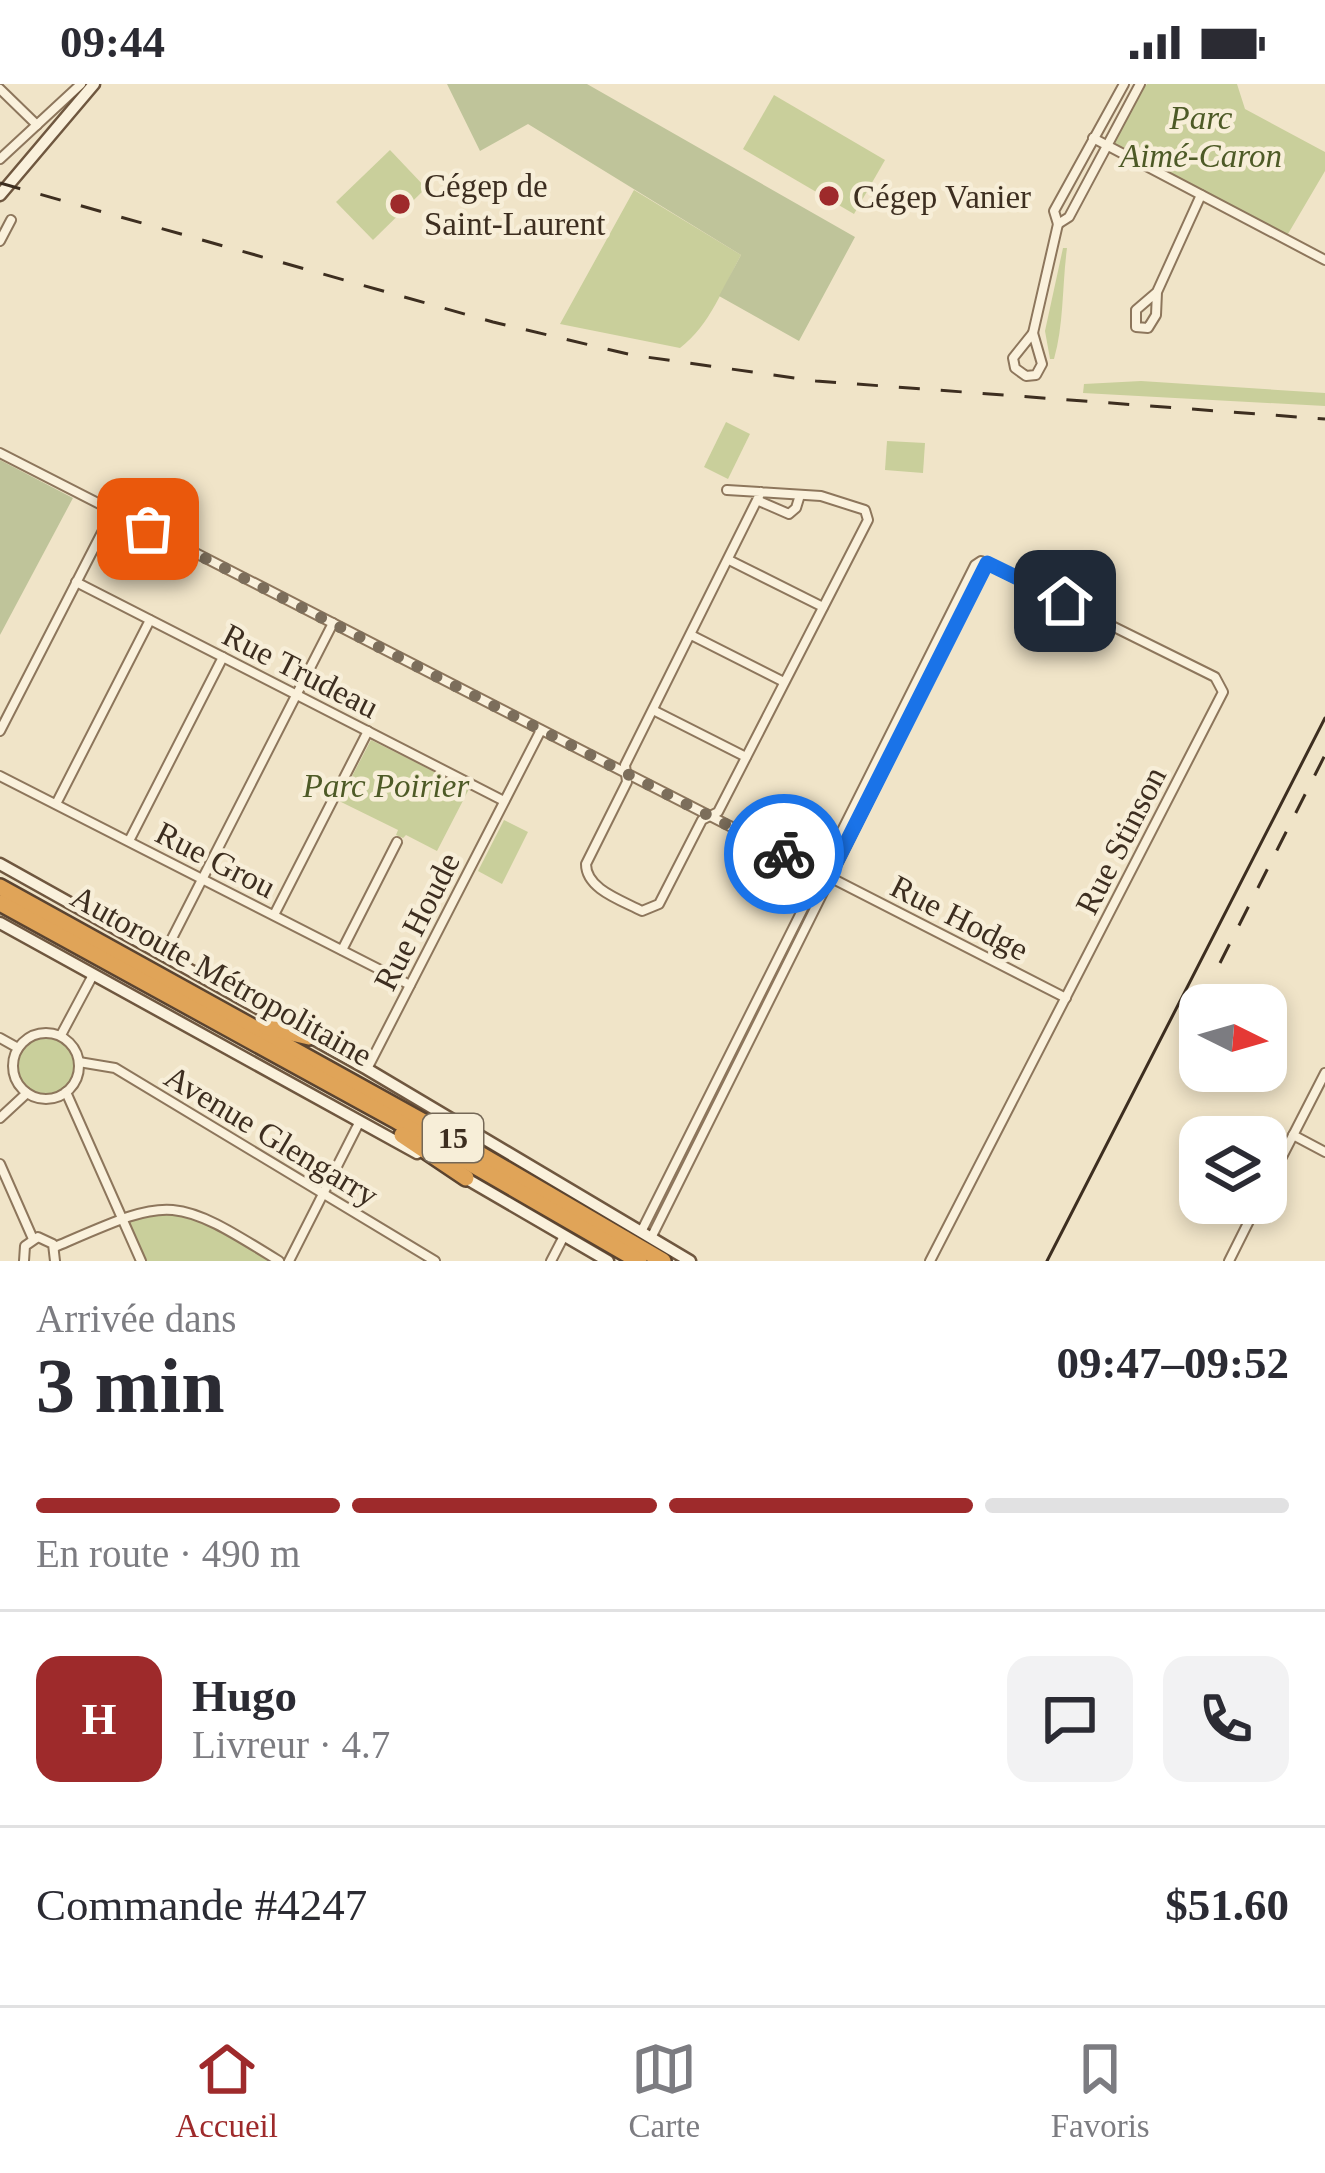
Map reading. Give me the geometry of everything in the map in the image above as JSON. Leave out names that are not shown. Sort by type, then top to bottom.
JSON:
[{"type":"highway","name":"Autoroute Métropolitaine","points":[[0,886],[663,1261]]},
{"type":"highway","name":"Autoroute Métropolitaine","points":[[0,903],[639,1261]]},
{"type":"highway","points":[[240,1020],[309,1037]]},
{"type":"highway","points":[[352,1098],[466,1178]]},
{"type":"main road","points":[[0,195],[94,84]]},
{"type":"main road","points":[[0,864],[367,1070],[690,1260]]},
{"type":"main road","points":[[0,923],[608,1261]]},
{"type":"street","points":[[0,159],[81,84]]},
{"type":"street","points":[[1034,333],[1043,362],[1036,375],[1026,376],[1015,368],[1013,358],[1034,333],[1058,224],[1054,211],[1124,84]]},
{"type":"street","points":[[1058,224],[1069,217],[1140,84]]},
{"type":"street","points":[[0,89],[37,124]]},
{"type":"street","points":[[1093,138],[1325,260]]},
{"type":"street","points":[[1156,292],[1136,310],[1136,327],[1154,322],[1156,292],[1201,195]]},
{"type":"street","points":[[0,241],[11,220]]},
{"type":"street","name":"Rue Hodge","points":[[0,453],[1066,998]]},
{"type":"street","points":[[727,490],[840,500],[868,515],[718,812],[700,824],[659,904],[649,911],[637,909],[592,883],[585,872],[627,782],[625,764],[760,496]]},
{"type":"street","points":[[760,496],[789,514],[800,495]]},
{"type":"street","points":[[0,731],[113,511]]},
{"type":"street","points":[[729,560],[823,607]]},
{"type":"street","name":"Rue Stinson","points":[[825,875],[982,562],[1209,674],[1222,686],[1220,699],[930,1261]]},
{"type":"street","name":"Rue Trudeau","points":[[76,582],[504,800]]},
{"type":"street","points":[[56,804],[150,620]]},
{"type":"street","points":[[164,956],[333,623]]},
{"type":"street","points":[[691,635],[784,682]]},
{"type":"street","points":[[129,841],[223,657]]},
{"type":"street","points":[[653,710],[746,758]]},
{"type":"street","name":"Rue Houde","points":[[367,1070],[541,730]]},
{"type":"street","points":[[274,915],[368,731]]},
{"type":"street","name":"Rue Grou","points":[[0,776],[410,985]]},
{"type":"street","points":[[342,950],[397,842]]},
{"type":"street","points":[[647,1233],[825,875]]},
{"type":"street","points":[[61,1035],[93,975]]},
{"type":"street","points":[[34,1034],[61,1035],[74,1047],[80,1062],[76,1081],[50,1099],[27,1093],[15,1077],[18,1048],[34,1034]]},
{"type":"street","points":[[0,1038],[18,1048]]},
{"type":"street","name":"Avenue Glengarry","points":[[80,1062],[115,1068],[435,1261]]},
{"type":"street","points":[[1287,1148],[1325,1073]]},
{"type":"street","points":[[66,1092],[141,1261]]},
{"type":"street","points":[[0,1118],[27,1093]]},
{"type":"street","points":[[289,1261],[360,1121]]},
{"type":"street","points":[[1293,1136],[1325,1152]]},
{"type":"street","points":[[0,1164],[32,1239]]},
{"type":"street","points":[[55,1247],[160,1207],[188,1210],[279,1261]]},
{"type":"street","points":[[1229,1261],[1248,1224]]},
{"type":"street","points":[[551,1261],[564,1236]]},
{"type":"street","points":[[23,1261],[25,1246],[32,1239],[47,1239],[55,1247],[56,1261]]},
{"type":"green space","points":[[447,84],[587,84],[855,237],[799,341],[719,296],[741,255],[528,124],[480,151]]},
{"type":"green space","name":"Parc Aimé-Caron","points":[[1147,84],[1237,84],[1245,109],[1325,152],[1325,171],[1285,239],[1107,146],[1127,106]]},
{"type":"green space","points":[[774,95],[885,160],[854,214],[743,149]]},
{"type":"green space","points":[[390,150],[426,188],[373,240],[336,202]]},
{"type":"green space","points":[[634,190],[741,255],[708,317],[680,348],[560,324]]},
{"type":"green space","points":[[1063,248],[1067,248],[1061,319],[1054,359],[1050,359],[1045,331]]},
{"type":"green space","points":[[1141,381],[1325,393],[1325,406],[1083,393],[1084,384]]},
{"type":"green space","points":[[726,422],[750,434],[728,479],[704,467]]},
{"type":"green space","points":[[887,441],[925,443],[923,473],[885,470]]},
{"type":"green space","points":[[0,460],[73,498],[0,635]]},
{"type":"green space","name":"Parc Poirier","points":[[371,740],[469,789],[437,851],[406,835],[396,835],[398,830],[339,801]]},
{"type":"green space","points":[[504,820],[528,832],[502,884],[478,871]]},
{"type":"green space","points":[[46,1033],[69,1043],[79,1066],[69,1089],[46,1099],[23,1089],[13,1066],[23,1043]]},
{"type":"green space","points":[[188,1210],[279,1261],[141,1261],[122,1218]]},
{"type":"tram line","points":[[1047,1261],[1325,718]]},
{"type":"railway","points":[[0,183],[493,322],[632,355],[816,381],[1325,419]]},
{"type":"railway","points":[[1220,963],[1325,755]]},
{"type":"way so far","points":[[148,529],[784,854]]},
{"type":"place","name":"Cégep Vanier","points":[[829,196]]},
{"type":"place","name":"Cégep de Saint-Laurent","points":[[400,204]]},
{"type":"route","points":[[784,854],[829,877],[987,563],[1065,601]]}]
